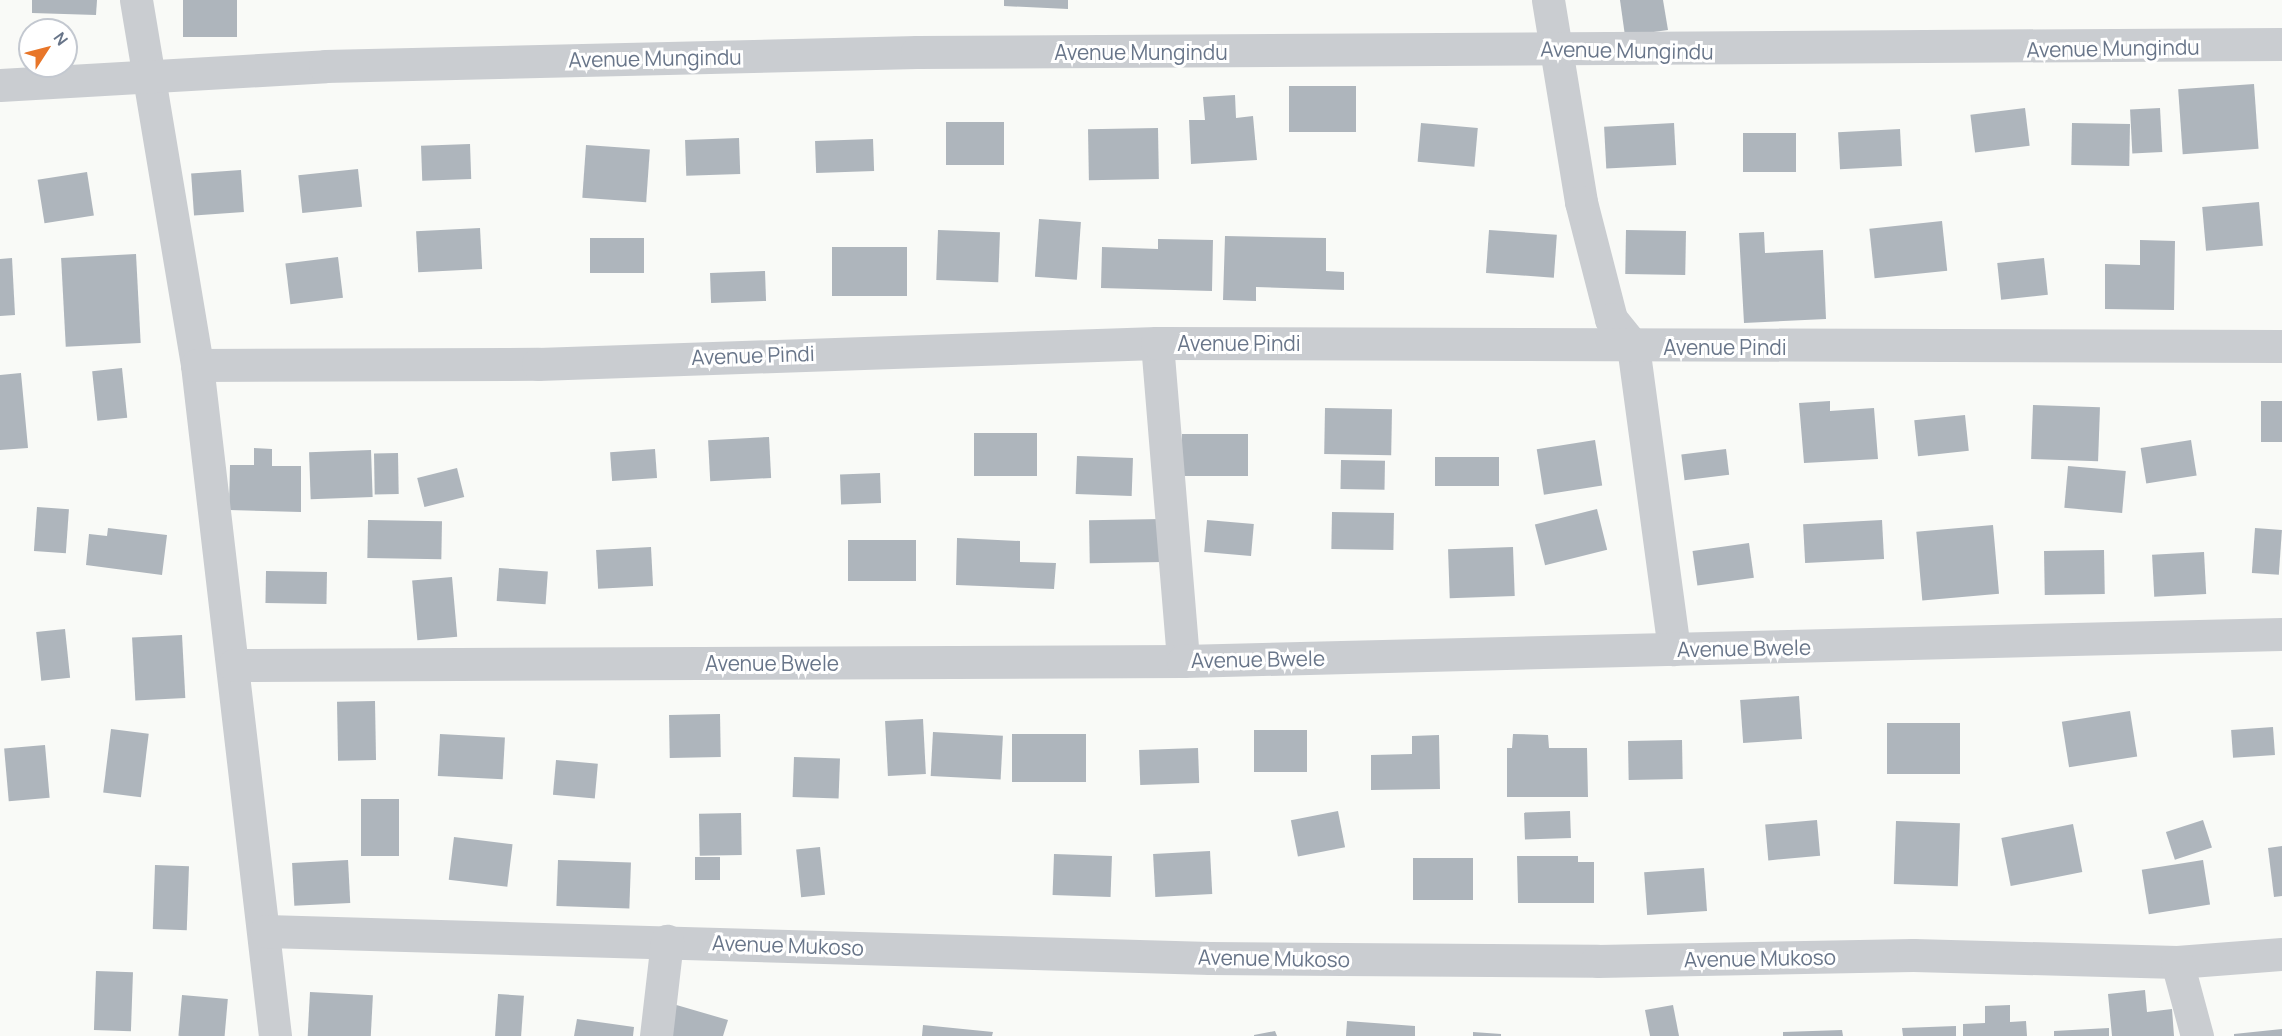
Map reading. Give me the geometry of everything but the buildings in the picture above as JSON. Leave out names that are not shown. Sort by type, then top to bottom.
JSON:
[{"type":"street","points":[[136,0],[147,79],[197,365],[266,931],[275,1036]]},
{"type":"street","points":[[1548,0],[1581,202],[1611,319],[1633,346],[1674,649]]},
{"type":"street","name":"Avenue Mungindu","points":[[0,85],[147,79],[325,66],[916,52],[2282,44]]},
{"type":"street","points":[[1157,343],[1183,661]]},
{"type":"street","name":"Avenue Pindi","points":[[197,365],[538,364],[1157,343],[2282,346]]},
{"type":"street","name":"Avenue Bwele","points":[[234,665],[1183,661],[2282,634]]},
{"type":"street","name":"Avenue Mukoso","points":[[266,931],[1210,958],[1597,961],[1913,955],[2177,962],[2282,954]]},
{"type":"street","points":[[656,1036],[667,941]]},
{"type":"street","points":[[2177,962],[2197,1036]]}]
